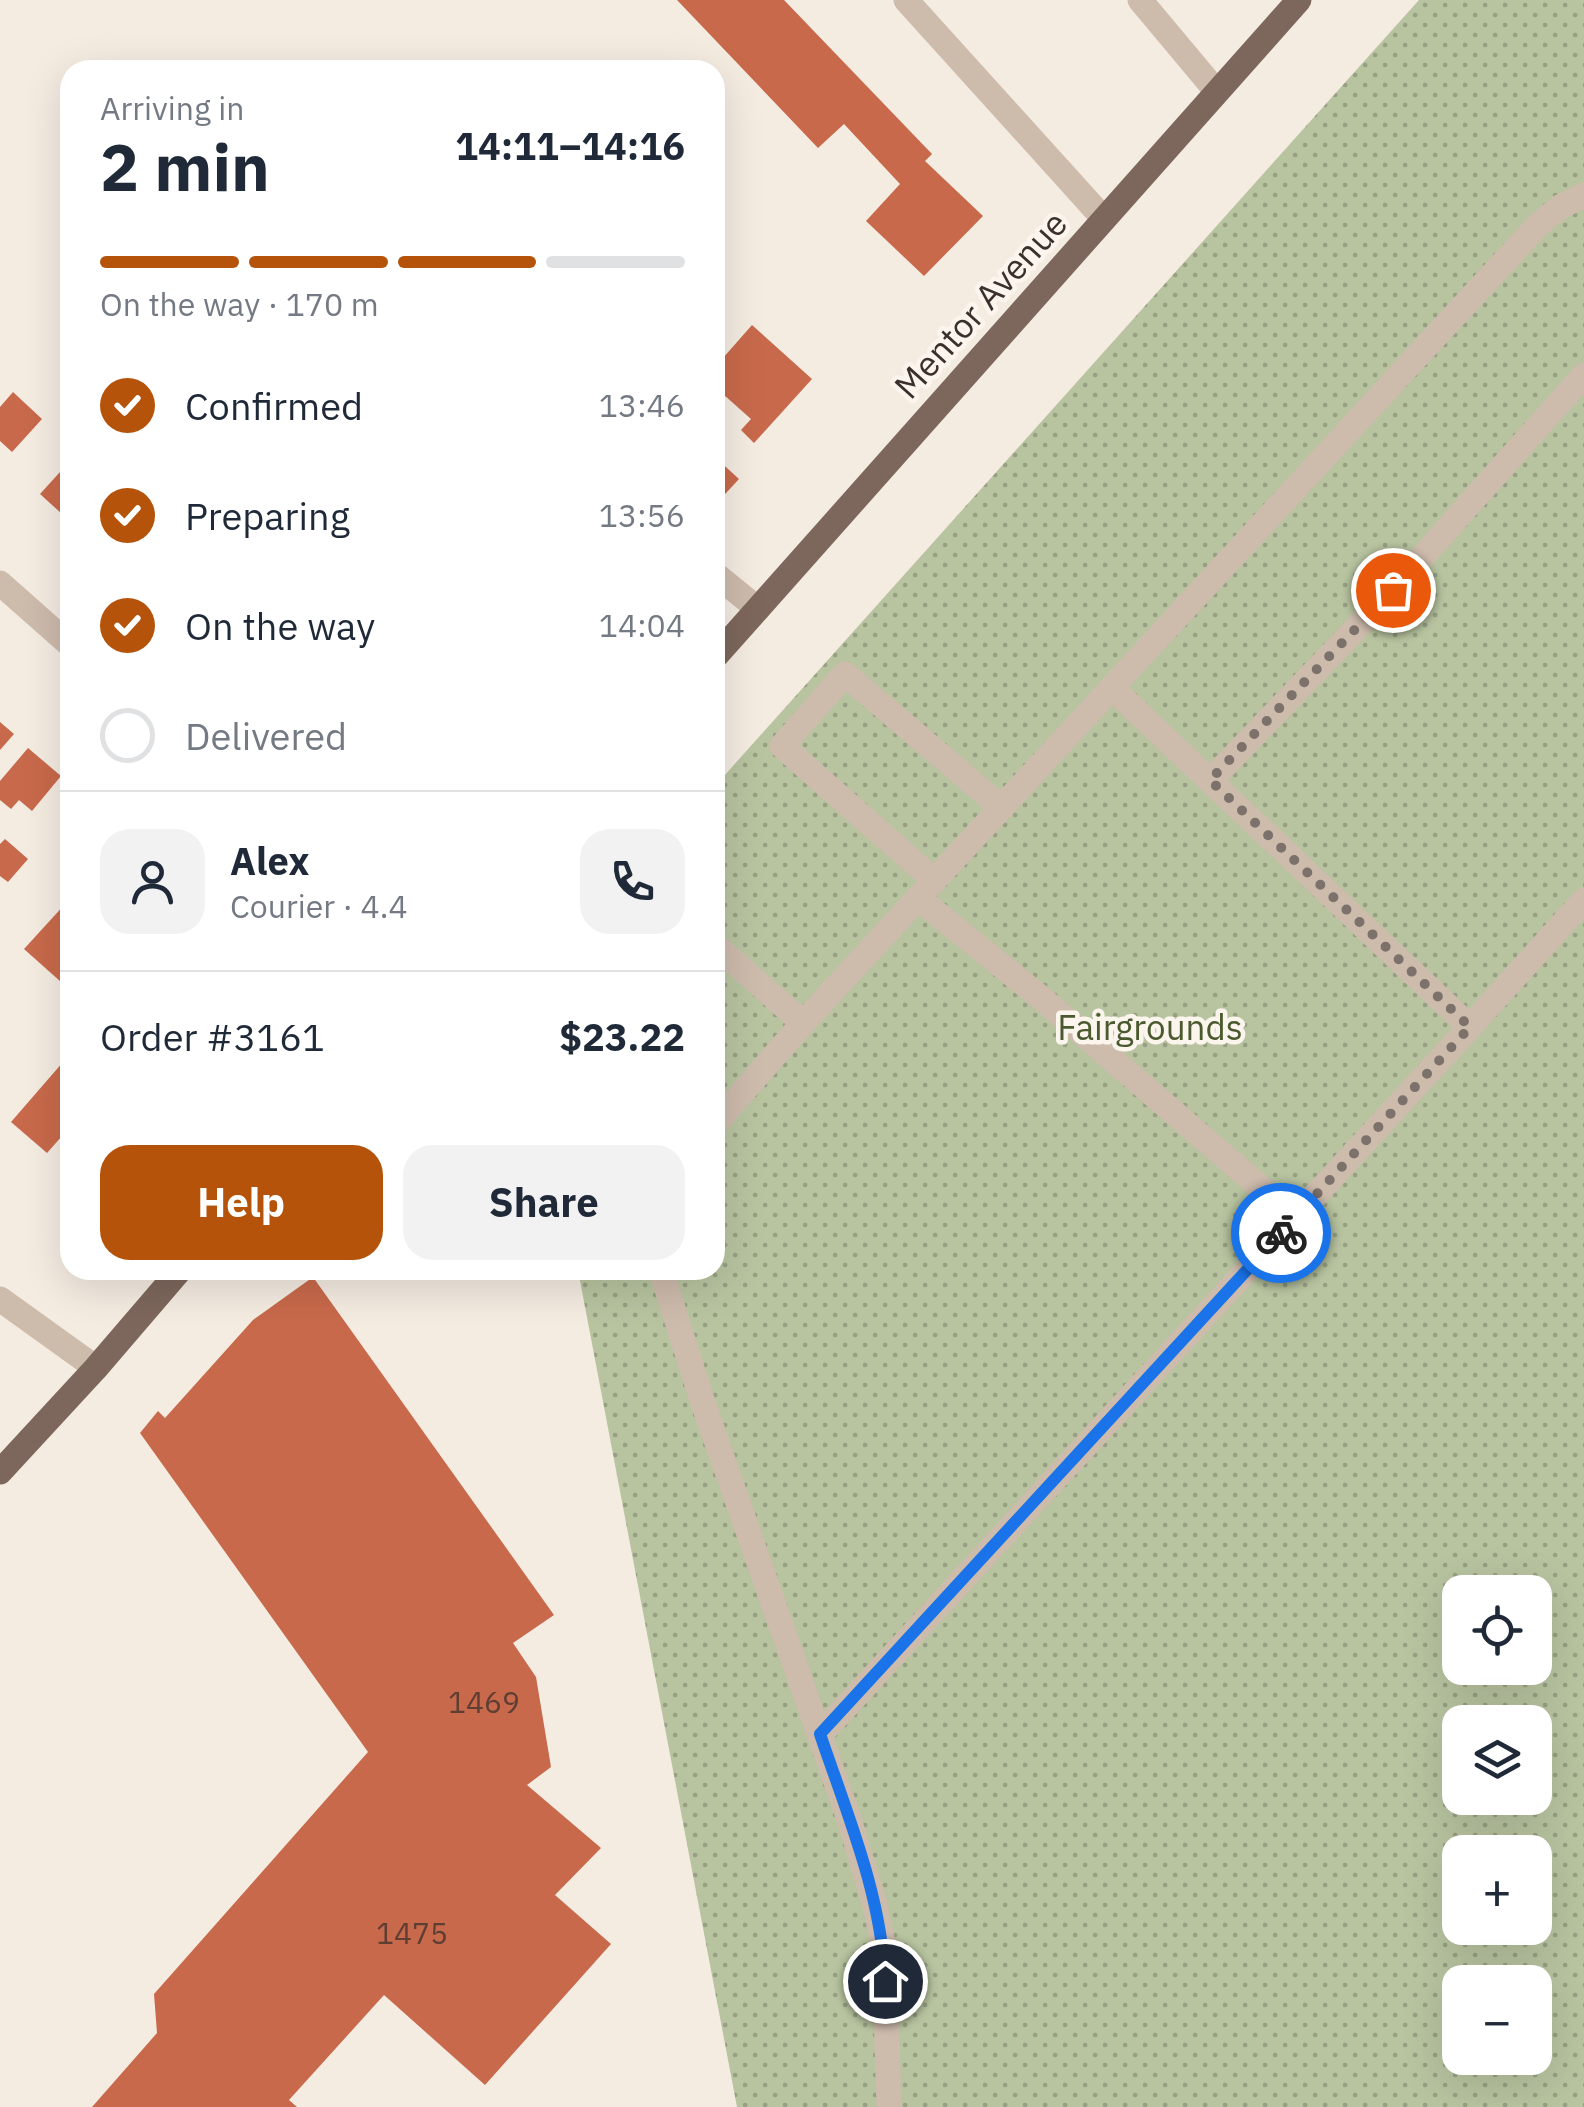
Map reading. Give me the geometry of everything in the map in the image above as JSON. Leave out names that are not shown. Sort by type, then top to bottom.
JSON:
[{"type":"main road","name":"Mentor Avenue","points":[[725,646],[1299,0]]},
{"type":"main road","points":[[4,1462],[96,1368],[171,1280]]},
{"type":"street","points":[[906,0],[1104,219]]},
{"type":"street","points":[[1140,0],[1217,92]]},
{"type":"street","points":[[725,1112],[803,1022],[1537,226],[1560,207],[1584,195]]},
{"type":"street","points":[[1210,780],[1393,590],[1584,375]]},
{"type":"street","points":[[725,582],[758,609]]},
{"type":"street","points":[[0,583],[60,637]]},
{"type":"street","points":[[1002,808],[846,674],[782,746],[1040,998],[1295,1217]]},
{"type":"street","points":[[1112,688],[1470,1027]]},
{"type":"street","points":[[820,1734],[1584,900]]},
{"type":"street","points":[[725,955],[803,1022]]},
{"type":"street","points":[[664,1280],[875,1905],[884,1948],[890,2107]]},
{"type":"street","points":[[0,1299],[96,1368]]},
{"type":"green space","name":"Fairgrounds","points":[[1419,0],[1584,0],[1584,2107],[737,2107],[580,1280],[725,1280],[725,775]]},
{"type":"building","points":[[677,0],[784,0],[932,154],[925,161],[983,216],[924,276],[866,221],[900,184],[844,124],[818,148]]},
{"type":"building","points":[[752,325],[812,379],[754,443],[741,430],[751,419],[725,396],[725,356]]},
{"type":"building","points":[[13,392],[42,419],[12,452],[0,441],[0,407]]},
{"type":"building","points":[[725,466],[739,479],[725,494]]},
{"type":"building","points":[[60,472],[60,512],[40,494]]},
{"type":"building","points":[[0,722],[14,734],[0,750]]},
{"type":"building","points":[[28,748],[60,775],[32,811],[19,800],[11,809],[0,800],[0,781]]},
{"type":"building","points":[[5,839],[28,859],[8,882],[0,876],[0,844]]},
{"type":"building","points":[[60,910],[60,981],[24,949]]},
{"type":"building","points":[[60,1066],[60,1138],[47,1153],[11,1122]]},
{"type":"building","points":[[309,1280],[315,1280],[554,1615],[513,1643],[536,1677],[551,1767],[527,1785],[601,1848],[555,1895],[611,1944],[485,2085],[384,1995],[289,2100],[297,2107],[92,2107],[157,2033],[154,1994],[368,1752],[140,1433],[158,1411],[165,1418],[253,1320]]},
{"type":"way so far","points":[[1281,1233],[1470,1027],[1210,780],[1393,590]]},
{"type":"route","points":[[885,1981],[884,1948],[875,1905],[820,1734],[1281,1233]]}]
